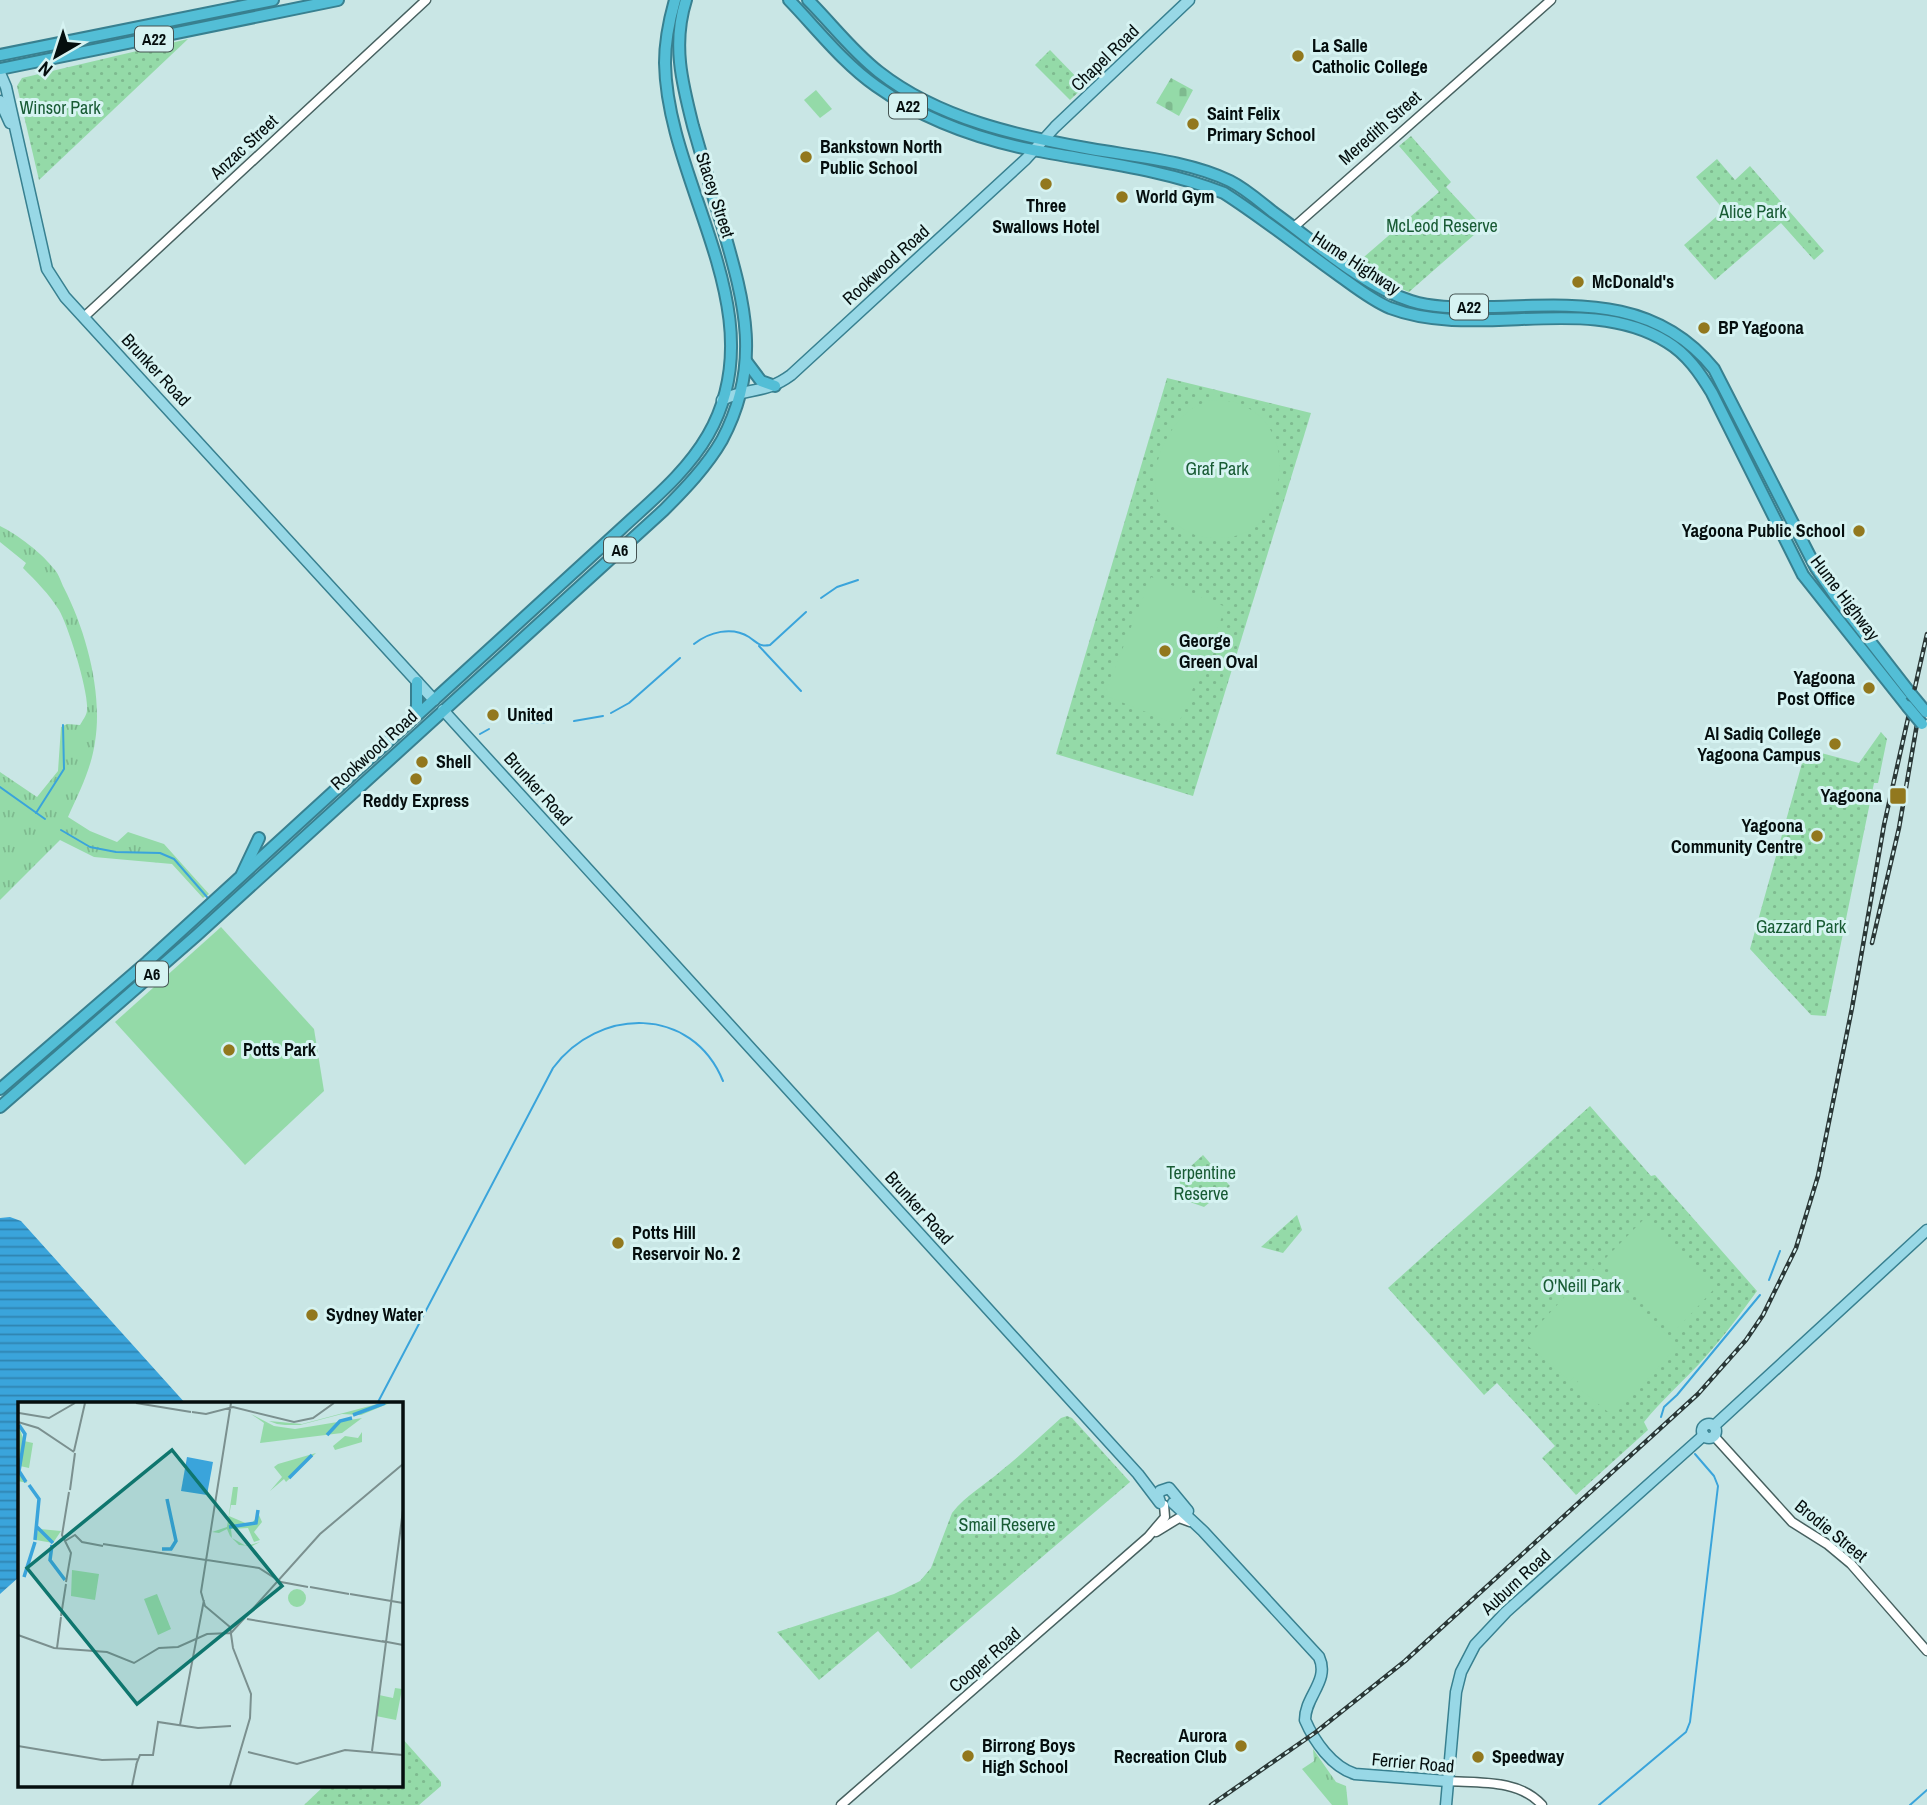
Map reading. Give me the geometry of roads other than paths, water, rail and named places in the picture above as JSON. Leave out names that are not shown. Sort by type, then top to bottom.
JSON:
[{"type":"highway","name":"A22","points":[[0,55],[273,0]]},
{"type":"highway","name":"A22","points":[[0,71],[338,0]]},
{"type":"highway","name":"Stacey Street","points":[[674,0],[667,35],[666,77],[683,152],[726,294],[730,338],[729,374],[722,400]]},
{"type":"highway","name":"Stacey Street","points":[[686,0],[679,38],[680,71],[746,320],[746,361],[740,393]]},
{"type":"highway","name":"Hume Highway","points":[[789,0],[858,71],[889,95],[926,115],[976,135],[1034,150],[1162,175],[1204,185],[1226,194],[1360,290],[1390,307],[1417,316],[1475,321],[1587,320],[1635,328],[1668,342],[1698,370],[1712,393],[1803,575],[1924,727]]},
{"type":"highway","name":"Hume Highway","points":[[808,0],[862,58],[901,87],[981,124],[1043,141],[1172,163],[1213,174],[1233,183],[1375,285],[1412,301],[1436,306],[1469,307],[1596,306],[1653,320],[1682,336],[1714,369],[1807,552],[1828,586],[1927,712]]},
{"type":"highway","points":[[1226,194],[1233,183]]},
{"type":"highway","points":[[746,361],[755,376],[775,386]]},
{"type":"highway","name":"Rookwood Road","points":[[0,1108],[96,1025],[664,510],[686,488],[721,441],[740,393]]},
{"type":"highway","name":"Rookwood Road","points":[[0,1089],[87,1016],[678,477],[710,432],[722,400]]},
{"type":"highway","points":[[409,723],[417,707],[417,682]]},
{"type":"highway","name":"Brunker Road","points":[[434,700],[443,710]]},
{"type":"highway","points":[[241,876],[259,838]]},
{"type":"main road","name":"Chapel Road","points":[[1043,141],[1189,0]]},
{"type":"main road","name":"Brunker Road","points":[[0,71],[6,87],[47,269],[65,297],[434,700]]},
{"type":"main road","points":[[0,101],[19,142]]},
{"type":"main road","name":"Rookwood Road","points":[[722,400],[740,393],[775,386],[791,375],[924,255],[1043,141]]},
{"type":"main road","name":"Brunker Road","points":[[443,710],[1143,1479],[1203,1531],[1321,1661],[1321,1679],[1307,1704],[1304,1716]]},
{"type":"main road","name":"Auburn Road","points":[[1446,1805],[1457,1686],[1465,1663],[1481,1638],[1526,1594],[1711,1432],[1927,1230]]},
{"type":"main road","name":"Brunker Road","points":[[1143,1479],[1162,1490],[1169,1488],[1169,1502]]},
{"type":"main road","name":"Ferrier Road","points":[[1304,1716],[1308,1727],[1328,1756],[1349,1772],[1447,1781]]},
{"type":"street","name":"Anzac Street","points":[[84,317],[426,0]]},
{"type":"street","name":"Meredith Street","points":[[1294,227],[1551,0]]},
{"type":"street","name":"Brodie Street","points":[[1711,1432],[1792,1522],[1827,1544],[1850,1564],[1927,1651]]},
{"type":"street","points":[[1148,1537],[1166,1524],[1171,1516],[1169,1502]]},
{"type":"street","points":[[1148,1537],[1182,1517],[1203,1531]]},
{"type":"street","name":"Cooper Road","points":[[841,1805],[1148,1537]]},
{"type":"street","name":"Ferrier Road","points":[[1447,1781],[1522,1789],[1542,1805]]},
{"type":"water","points":[[10,1217],[21,1221],[184,1402],[18,1402],[18,1578],[0,1594],[0,1218]]},
{"type":"waterway","points":[[821,598],[837,587],[858,580]]},
{"type":"waterway","points":[[694,644],[707,636],[728,631],[742,634],[761,645],[770,645],[806,612]]},
{"type":"waterway","points":[[759,646],[801,691]]},
{"type":"waterway","points":[[611,713],[629,703],[680,658]]},
{"type":"waterway","points":[[574,721],[603,716]]},
{"type":"waterway","points":[[530,723],[549,722]]},
{"type":"waterway","points":[[36,813],[64,769],[63,725]]},
{"type":"waterway","points":[[480,734],[489,729]]},
{"type":"waterway","points":[[0,787],[45,819]]},
{"type":"waterway","points":[[61,830],[90,847],[116,852],[160,853],[174,859],[207,897]]},
{"type":"waterway","points":[[378,1402],[553,1068],[572,1048],[594,1034],[618,1025],[643,1023],[667,1027],[690,1038],[709,1056],[723,1081]]},
{"type":"waterway","points":[[1769,1280],[1780,1251]]},
{"type":"waterway","points":[[1661,1417],[1664,1407],[1760,1295]]},
{"type":"waterway","points":[[1599,1805],[1686,1732],[1690,1722],[1718,1486],[1714,1476],[1695,1454]]},
{"type":"waterway","points":[[1910,1805],[1927,1790]]},
{"type":"railway","points":[[1211,1805],[1316,1732],[1405,1661],[1698,1394],[1746,1340],[1763,1315],[1796,1248],[1818,1176],[1852,1008],[1884,825],[1927,634]]},
{"type":"railway","points":[[1872,943],[1899,828],[1917,724]]},
{"type":"place","name":"La Salle Catholic College","points":[[1298,56]]},
{"type":"place","name":"Saint Felix Primary School","points":[[1193,124]]},
{"type":"place","name":"Bankstown North Public School","points":[[806,157]]},
{"type":"place","name":"Three Swallows Hotel","points":[[1046,184]]},
{"type":"place","name":"World Gym","points":[[1122,197]]},
{"type":"place","name":"McDonald's","points":[[1578,282]]},
{"type":"place","name":"BP Yagoona","points":[[1704,328]]},
{"type":"place","name":"Yagoona Public School","points":[[1859,531]]},
{"type":"place","name":"George Green Oval","points":[[1165,651]]},
{"type":"place","name":"Yagoona Post Office","points":[[1869,688]]},
{"type":"place","name":"United","points":[[493,715]]},
{"type":"place","name":"Al Sadiq College Yagoona Campus","points":[[1835,744]]},
{"type":"place","name":"Shell","points":[[422,762]]},
{"type":"place","name":"Reddy Express","points":[[416,779]]},
{"type":"place","name":"Yagoona","points":[[1898,796]]},
{"type":"place","name":"Yagoona Community Centre","points":[[1817,836]]},
{"type":"place","name":"Potts Park","points":[[229,1050]]},
{"type":"place","name":"Potts Hill Reservoir No. 2","points":[[618,1243]]},
{"type":"place","name":"Sydney Water","points":[[312,1315]]},
{"type":"place","name":"Aurora Recreation Club","points":[[1241,1746]]},
{"type":"place","name":"Birrong Boys High School","points":[[968,1756]]},
{"type":"place","name":"Speedway","points":[[1478,1757]]},
{"type":"park label","name":"Winsor Park","points":[[60,108]]},
{"type":"park label","name":"Alice Park","points":[[1753,212]]},
{"type":"park label","name":"McLeod Reserve","points":[[1442,226]]},
{"type":"park label","name":"Graf Park","points":[[1217,469]]},
{"type":"park label","name":"Gazzard Park","points":[[1801,927]]},
{"type":"park label","name":"Terpentine Reserve","points":[[1201,1183]]},
{"type":"park label","name":"O'Neill Park","points":[[1582,1286]]},
{"type":"park label","name":"Smail Reserve","points":[[1007,1525]]}]
